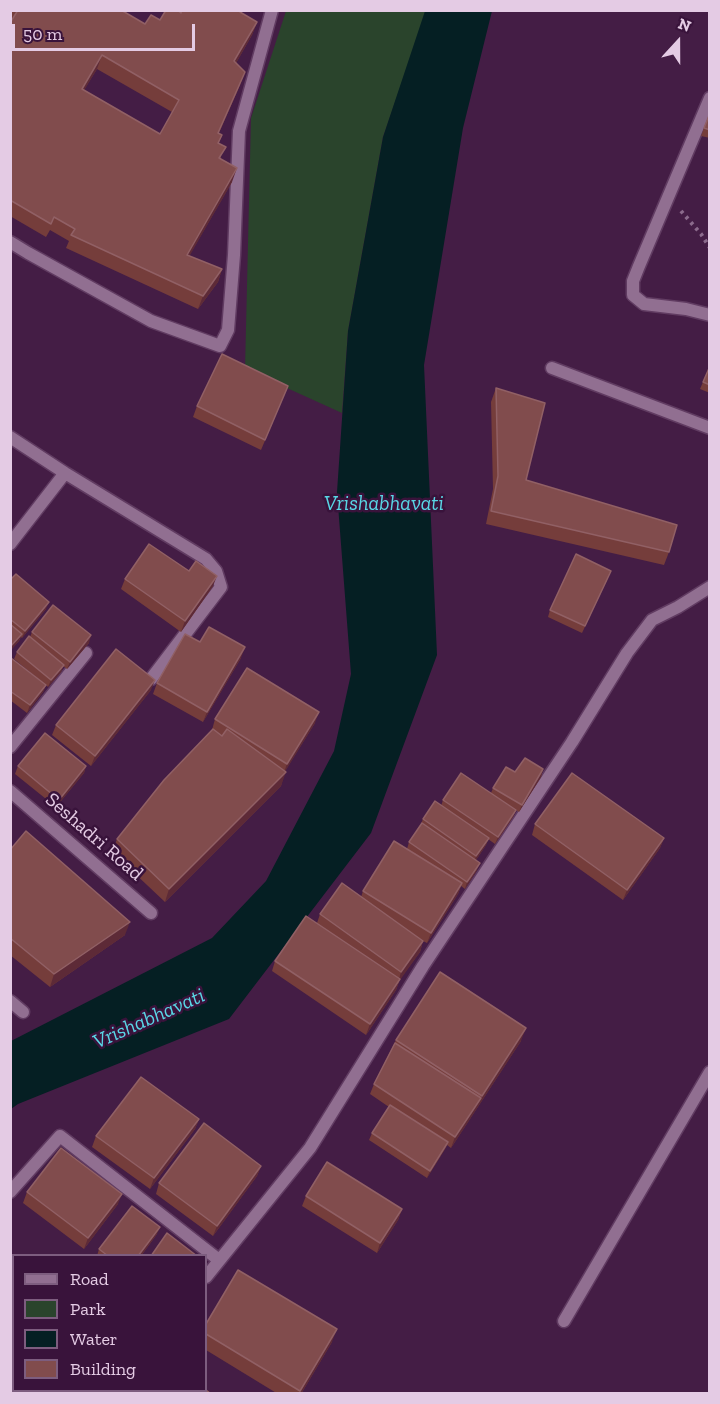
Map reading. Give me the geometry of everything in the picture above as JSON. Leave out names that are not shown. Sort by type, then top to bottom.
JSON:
[{"type":"street","points":[[10,242],[151,321],[220,346],[228,330],[234,255],[239,130],[272,10]]},
{"type":"street","points":[[710,98],[633,280],[633,295],[644,304],[686,309],[710,315]]},
{"type":"street","points":[[552,368],[710,428]]},
{"type":"street","points":[[10,437],[65,474],[206,559],[216,571],[221,587],[151,679]]},
{"type":"street","points":[[10,544],[65,474]]},
{"type":"street","points":[[207,1277],[310,1148],[423,966],[572,742],[627,653],[652,620],[710,587]]},
{"type":"street","points":[[10,747],[86,653]]},
{"type":"street","name":"Seshadri Road","points":[[10,791],[151,913]]},
{"type":"street","points":[[10,1001],[23,1012]]},
{"type":"street","points":[[564,1321],[710,1072]]},
{"type":"street","points":[[10,1192],[60,1136],[219,1260]]},
{"type":"path","points":[[668,196],[710,248]]},
{"type":"green space","points":[[286,11],[427,11],[383,137],[348,331],[342,413],[245,369],[251,118]]},
{"type":"water","name":"Vrishabhavati","points":[[425,11],[492,11],[463,128],[424,365],[437,655],[371,833],[229,1019],[18,1104],[11,1109],[11,1041],[212,938],[266,881],[334,751],[351,674],[337,492],[348,331],[383,137]]},
{"type":"building","points":[[18,10],[121,10],[145,24],[151,15],[160,20],[166,10],[177,10],[181,13],[182,10],[241,10],[240,12],[257,22],[234,61],[245,72],[218,133],[222,135],[218,143],[226,147],[219,158],[237,168],[187,255],[222,269],[203,296],[71,235],[75,229],[54,217],[51,224],[10,200],[10,23]],"holes":[[[102,55],[179,100],[160,134],[82,89]]]},
{"type":"building","points":[[710,113],[710,130],[704,128]]},
{"type":"building","points":[[222,354],[288,386],[265,440],[197,406]]},
{"type":"building","points":[[710,366],[710,385],[703,382]]},
{"type":"building","points":[[496,388],[545,403],[526,480],[677,525],[669,552],[491,511],[498,476]]},
{"type":"building","points":[[149,544],[189,571],[196,561],[217,576],[185,621],[125,579]]},
{"type":"building","points":[[576,554],[611,571],[585,626],[550,610]]},
{"type":"building","points":[[16,574],[49,602],[25,631],[10,619],[10,580]]},
{"type":"building","points":[[53,605],[91,635],[70,662],[32,632]]},
{"type":"building","points":[[10,624],[22,634],[10,647]]},
{"type":"building","points":[[209,627],[245,647],[207,712],[157,683],[185,634],[200,642]]},
{"type":"building","points":[[29,636],[64,665],[51,680],[17,652]]},
{"type":"building","points":[[116,649],[155,680],[95,756],[56,725]]},
{"type":"building","points":[[11,658],[46,685],[30,705],[10,691]]},
{"type":"building","points":[[247,668],[319,712],[287,764],[215,719]]},
{"type":"building","points":[[213,729],[222,736],[227,729],[286,772],[169,889],[117,839],[164,780]]},
{"type":"building","points":[[45,733],[86,766],[59,800],[18,766]]},
{"type":"building","points":[[525,758],[543,769],[522,805],[493,788],[506,767],[515,772]]},
{"type":"building","points":[[461,773],[516,810],[498,837],[443,800]]},
{"type":"building","points":[[572,773],[664,838],[627,890],[535,824]]},
{"type":"building","points":[[435,801],[489,838],[476,856],[423,819]]},
{"type":"building","points":[[422,823],[480,863],[467,882],[409,842]]},
{"type":"building","points":[[26,831],[130,922],[54,974],[10,938],[10,850]]},
{"type":"building","points":[[394,841],[462,883],[431,933],[363,891]]},
{"type":"building","points":[[342,883],[423,941],[401,972],[320,914]]},
{"type":"building","points":[[306,916],[400,979],[370,1024],[275,961]]},
{"type":"building","points":[[440,972],[526,1028],[482,1096],[396,1040]]},
{"type":"building","points":[[395,1043],[481,1098],[455,1137],[374,1084]]},
{"type":"building","points":[[141,1077],[199,1119],[154,1178],[96,1136]]},
{"type":"building","points":[[390,1105],[448,1142],[430,1171],[372,1133]]},
{"type":"building","points":[[204,1123],[261,1166],[217,1226],[159,1183]]},
{"type":"building","points":[[61,1148],[122,1194],[88,1238],[27,1192]]},
{"type":"building","points":[[327,1162],[402,1209],[380,1243],[306,1196]]},
{"type":"building","points":[[132,1206],[160,1227],[140,1254],[105,1254],[99,1249]]},
{"type":"building","points":[[167,1233],[194,1254],[152,1254]]},
{"type":"building","points":[[238,1270],[337,1329],[300,1391],[207,1335],[207,1322]]},
{"type":"building","points":[[12,1356],[12,1384],[10,1383],[10,1358]]},
{"type":"building","points":[[207,1391],[211,1394],[139,1394],[140,1392]]},
{"type":"building","points":[[22,1392],[94,1392],[93,1394],[24,1394]]}]
